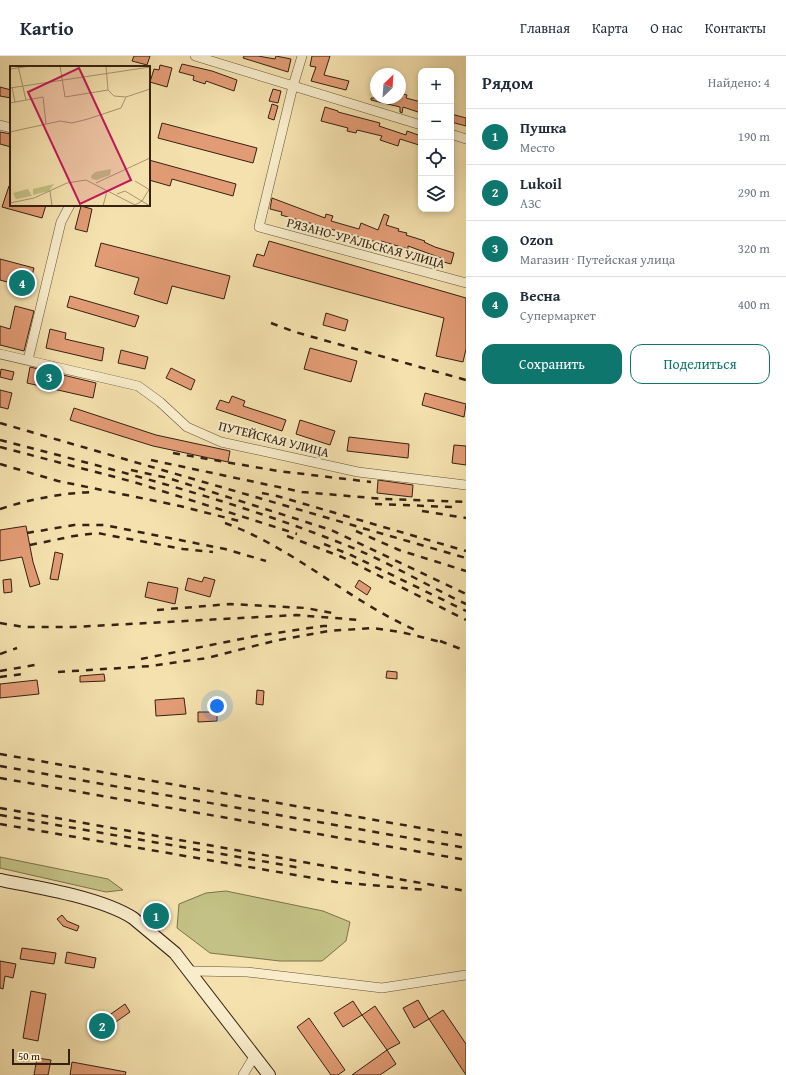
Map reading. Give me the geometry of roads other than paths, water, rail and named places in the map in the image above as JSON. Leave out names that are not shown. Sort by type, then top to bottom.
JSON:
[{"type":"main road","points":[[0,880],[48,889],[97,903],[127,914],[176,953],[269,1075]]},
{"type":"street","points":[[195,56],[418,124]]},
{"type":"street","points":[[293,86],[302,56]]},
{"type":"street","name":"РЯЗАНО-УРАЛЬСКАЯ УЛИЦА","points":[[293,86],[259,227],[466,283]]},
{"type":"street","points":[[0,125],[10,128]]},
{"type":"street","points":[[454,135],[466,139]]},
{"type":"street","points":[[28,360],[61,222],[69,206]]},
{"type":"street","name":"ПУТЕЙСКАЯ УЛИЦА","points":[[0,354],[138,386],[160,402],[187,427],[220,442],[358,472],[466,485]]},
{"type":"street","points":[[190,971],[247,972],[382,988],[466,975]]},
{"type":"street","points":[[243,1075],[255,1055]]},
{"type":"railway","points":[[271,323],[295,332],[466,380]]},
{"type":"railway","points":[[0,423],[466,558]]},
{"type":"railway","points":[[0,440],[136,476],[271,517],[358,550],[466,604]]},
{"type":"railway","points":[[0,447],[134,482],[297,534]]},
{"type":"railway","points":[[173,453],[278,471],[371,482]]},
{"type":"railway","points":[[151,460],[302,492],[384,499],[466,502]]},
{"type":"railway","points":[[0,464],[58,481],[180,506],[239,521]]},
{"type":"railway","points":[[131,470],[168,478],[331,530],[466,594]]},
{"type":"railway","points":[[0,509],[46,497],[94,492]]},
{"type":"railway","points":[[262,493],[277,496],[466,551]]},
{"type":"railway","points":[[375,504],[453,507]]},
{"type":"railway","points":[[422,511],[466,518]]},
{"type":"railway","points":[[225,523],[276,547],[370,606],[420,632]]},
{"type":"railway","points":[[27,533],[74,525],[104,525],[225,549],[266,561]]},
{"type":"railway","points":[[356,531],[399,550],[466,571]]},
{"type":"railway","points":[[30,545],[97,533],[183,549],[213,552]]},
{"type":"railway","points":[[287,536],[342,557],[466,620]]},
{"type":"railway","points":[[324,544],[353,556],[466,611]]},
{"type":"railway","points":[[157,610],[230,604],[306,608],[332,613]]},
{"type":"railway","points":[[0,623],[24,627],[74,627],[296,615],[360,620]]},
{"type":"railway","points":[[141,659],[256,636],[323,626],[334,626]]},
{"type":"railway","points":[[58,672],[151,666],[207,658],[274,641],[328,631],[372,628],[401,632],[445,643]]},
{"type":"railway","points":[[440,641],[466,651]]},
{"type":"railway","points":[[0,654],[17,648]]},
{"type":"railway","points":[[0,671],[35,665]]},
{"type":"railway","points":[[0,677],[23,674]]},
{"type":"railway","points":[[0,754],[466,836]]},
{"type":"railway","points":[[0,766],[466,848]]},
{"type":"railway","points":[[0,778],[466,860]]},
{"type":"railway","points":[[0,808],[466,891]]},
{"type":"railway","points":[[0,815],[301,868]]},
{"type":"railway","points":[[0,824],[336,882],[427,890]]},
{"type":"place","name":"Весна","points":[[22,283]]},
{"type":"place","name":"Ozon","points":[[49,377]]},
{"type":"place","name":"Пушка","points":[[156,916]]},
{"type":"place","name":"Lukoil","points":[[102,1026]]}]
